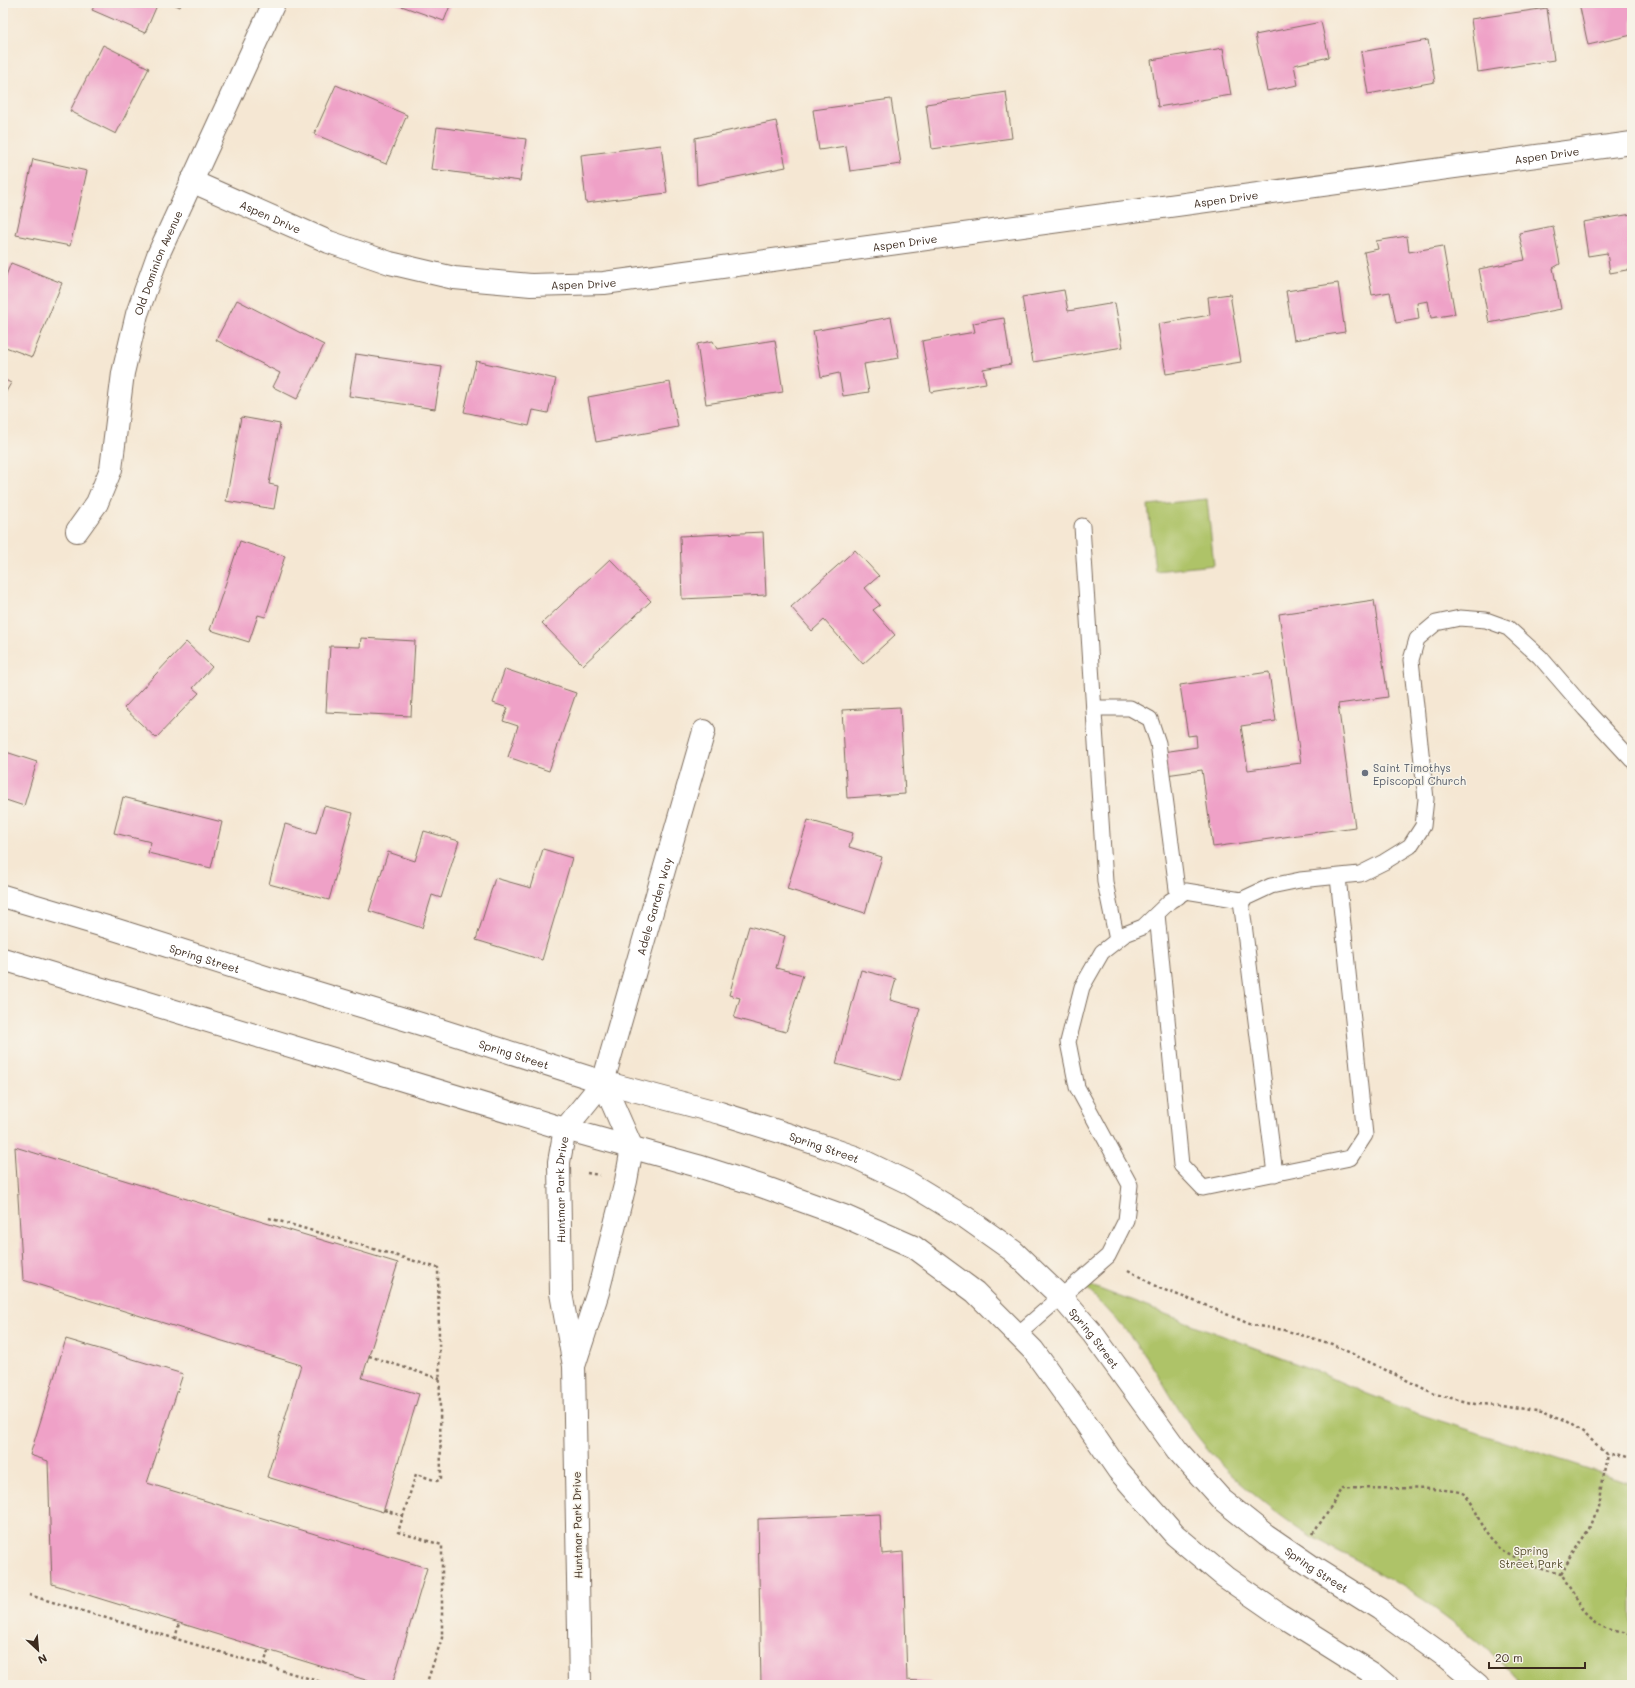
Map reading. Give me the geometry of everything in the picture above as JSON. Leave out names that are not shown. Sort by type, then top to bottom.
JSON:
[{"type":"street","name":"Old Dominion Avenue","points":[[77,531],[97,503],[111,469],[123,372],[137,314],[158,255],[274,3]]},
{"type":"street","name":"Aspen Drive","points":[[191,181],[329,242],[390,263],[454,278],[531,285],[612,282],[1632,143]]},
{"type":"street","name":"Adele Garden Way","points":[[603,1082],[704,730]]},
{"type":"street","name":"Spring Street","points":[[3,896],[434,1028],[603,1082],[720,1113],[854,1157],[909,1183],[965,1217],[1013,1252],[1061,1297],[1093,1334],[1177,1450],[1221,1499],[1266,1535],[1317,1570],[1379,1609],[1435,1649],[1478,1685]]},
{"type":"street","points":[[3,959],[565,1129],[698,1166],[768,1188],[844,1216],[914,1248],[975,1292],[1033,1350],[1118,1470],[1175,1535],[1225,1578],[1280,1615],[1374,1674],[1387,1685]]},
{"type":"street","name":"Huntmar Park Drive","points":[[580,1685],[574,1366],[561,1293],[560,1162],[565,1129],[603,1082]]},
{"type":"street","points":[[603,1082],[632,1148]]},
{"type":"street","name":"Huntmar Park Drive","points":[[574,1366],[598,1292],[626,1181],[632,1148]]},
{"type":"lane","points":[[1082,526],[1105,882],[1117,940]]},
{"type":"lane","points":[[1017,1335],[1108,1256],[1126,1220],[1130,1185],[1077,1087],[1068,1042],[1082,987],[1102,952],[1125,934],[1143,927],[1170,901],[1186,891],[1240,900],[1271,886],[1300,880],[1360,874],[1384,862],[1410,846],[1423,826],[1426,799],[1411,660],[1417,639],[1436,623],[1460,618],[1486,620],[1508,628],[1540,657],[1632,760]]},
{"type":"lane","points":[[1094,708],[1130,708],[1150,720],[1158,743],[1178,896]]},
{"type":"lane","points":[[1157,914],[1181,1165],[1203,1188],[1275,1174],[1350,1158],[1365,1135],[1338,877]]},
{"type":"lane","points":[[1240,900],[1275,1174]]},
{"type":"path","points":[[582,1172],[602,1175]]},
{"type":"path","points":[[269,1218],[438,1268],[440,1479],[437,1481],[416,1474],[398,1532],[442,1545],[442,1638],[426,1685]]},
{"type":"path","points":[[1108,1256],[1159,1288],[1205,1305],[1252,1325],[1284,1330],[1332,1344],[1435,1394],[1475,1404],[1502,1404],[1541,1412],[1564,1421],[1586,1435],[1606,1453],[1632,1460]]},
{"type":"path","points":[[369,1356],[440,1379]]},
{"type":"path","points":[[1560,1574],[1590,1529],[1598,1506],[1606,1453]]},
{"type":"path","points":[[1311,1538],[1314,1530],[1343,1488],[1449,1490],[1464,1493],[1473,1504],[1481,1524],[1490,1540],[1505,1552],[1522,1562],[1560,1574],[1574,1597],[1590,1617],[1600,1624],[1632,1635]]},
{"type":"path","points":[[384,1510],[402,1516]]},
{"type":"path","points":[[29,1595],[330,1685]]},
{"type":"path","points":[[175,1639],[179,1623]]},
{"type":"path","points":[[264,1665],[268,1651]]},
{"type":"green space","points":[[1207,499],[1214,565],[1155,571],[1148,505]]},
{"type":"green space","name":"Spring Street Park","points":[[1078,1281],[1316,1371],[1365,1393],[1416,1413],[1632,1483],[1632,1685],[1524,1685],[1496,1658],[1435,1609],[1392,1580],[1314,1538],[1284,1518],[1236,1479],[1211,1453],[1188,1424],[1156,1371],[1135,1341],[1108,1310]]},
{"type":"building","points":[[96,3],[158,3],[145,33],[92,10]]},
{"type":"building","points":[[171,3],[182,3],[180,7]]},
{"type":"building","points":[[393,3],[451,3],[444,21]]},
{"type":"building","points":[[1579,3],[1632,3],[1632,35],[1588,45]]},
{"type":"building","points":[[1547,8],[1554,60],[1478,72],[1471,19]]},
{"type":"building","points":[[1321,22],[1329,57],[1294,65],[1298,85],[1267,91],[1255,35]]},
{"type":"building","points":[[1428,40],[1435,82],[1368,94],[1361,52]]},
{"type":"building","points":[[103,45],[149,68],[116,134],[70,111]]},
{"type":"building","points":[[1223,48],[1231,95],[1158,107],[1151,60]]},
{"type":"building","points":[[336,85],[407,115],[386,164],[314,134]]},
{"type":"building","points":[[1006,92],[1012,138],[932,149],[926,104]]},
{"type":"building","points":[[891,99],[901,164],[850,171],[846,146],[819,150],[813,110]]},
{"type":"building","points":[[776,121],[786,167],[697,185],[695,138]]},
{"type":"building","points":[[437,127],[526,139],[520,181],[431,169]]},
{"type":"building","points":[[661,145],[667,193],[586,203],[581,155]]},
{"type":"building","points":[[33,159],[87,171],[70,246],[16,235]]},
{"type":"building","points":[[1632,214],[1632,269],[1610,273],[1607,253],[1588,256],[1583,222]]},
{"type":"building","points":[[1553,226],[1560,264],[1553,268],[1561,309],[1489,323],[1479,269],[1525,260],[1519,233]]},
{"type":"building","points":[[1407,236],[1409,252],[1443,246],[1455,314],[1431,318],[1428,301],[1417,303],[1419,319],[1396,323],[1390,292],[1372,295],[1364,252],[1378,249],[1376,241]]},
{"type":"building","points":[[11,263],[62,283],[32,357],[3,346],[3,283]]},
{"type":"building","points":[[1338,283],[1345,332],[1294,340],[1286,291]]},
{"type":"building","points":[[1064,290],[1068,311],[1115,303],[1123,347],[1033,362],[1022,297]]},
{"type":"building","points":[[1230,294],[1241,362],[1166,374],[1158,324],[1210,315],[1208,297]]},
{"type":"building","points":[[237,300],[324,345],[297,399],[273,387],[280,373],[216,340]]},
{"type":"building","points":[[891,317],[899,358],[864,364],[869,392],[843,396],[839,373],[821,377],[813,331]]},
{"type":"building","points":[[1004,318],[1011,364],[983,369],[986,383],[931,392],[922,341],[975,332],[973,323]]},
{"type":"building","points":[[775,340],[783,392],[706,404],[697,344],[713,341],[717,349]]},
{"type":"building","points":[[356,354],[442,367],[435,409],[349,396]]},
{"type":"building","points":[[476,361],[556,379],[548,413],[533,410],[529,426],[464,412]]},
{"type":"building","points":[[3,379],[11,383],[3,397]]},
{"type":"building","points":[[670,382],[678,427],[596,442],[588,397]]},
{"type":"building","points":[[241,417],[280,424],[269,484],[278,486],[274,509],[226,501]]},
{"type":"building","points":[[763,532],[766,595],[682,599],[680,536]]},
{"type":"building","points":[[240,541],[285,556],[265,617],[258,615],[249,642],[210,630]]},
{"type":"building","points":[[855,550],[879,576],[865,588],[880,605],[873,610],[895,635],[863,664],[824,620],[812,631],[791,607]]},
{"type":"building","points":[[610,559],[651,601],[583,665],[542,623]]},
{"type":"building","points":[[1374,600],[1388,697],[1338,704],[1355,827],[1213,847],[1202,770],[1166,775],[1163,752],[1197,747],[1196,735],[1188,736],[1180,685],[1269,672],[1276,721],[1241,726],[1248,770],[1301,763],[1279,614]]},
{"type":"building","points":[[361,638],[415,641],[411,716],[326,712],[330,646],[360,647]]},
{"type":"building","points":[[186,642],[212,667],[193,688],[199,693],[156,738],[124,708]]},
{"type":"building","points":[[505,669],[576,693],[549,771],[508,757],[518,726],[503,721],[508,708],[493,703]]},
{"type":"building","points":[[900,707],[905,794],[847,798],[842,710]]},
{"type":"building","points":[[3,751],[37,762],[24,806],[3,799]]},
{"type":"building","points":[[123,797],[222,822],[211,868],[148,853],[151,842],[114,833]]},
{"type":"building","points":[[324,806],[353,813],[329,900],[269,884],[285,824],[316,833]]},
{"type":"building","points":[[808,820],[853,833],[849,847],[882,857],[865,913],[787,889]]},
{"type":"building","points":[[424,831],[459,841],[441,898],[432,895],[422,928],[369,911],[388,852],[415,861]]},
{"type":"building","points":[[543,849],[572,858],[542,960],[476,940],[495,878],[531,888]]},
{"type":"building","points":[[749,926],[785,936],[776,968],[803,975],[786,1032],[734,1018],[740,998],[729,995]]},
{"type":"building","points":[[861,970],[896,979],[890,1000],[920,1008],[900,1081],[836,1064]]},
{"type":"building","points":[[15,1147],[398,1263],[362,1378],[419,1394],[383,1512],[267,1477],[301,1365],[23,1280]]},
{"type":"building","points":[[66,1339],[183,1374],[147,1483],[427,1568],[392,1685],[382,1685],[52,1584],[48,1461],[30,1455]]},
{"type":"building","points":[[880,1514],[882,1554],[903,1552],[907,1680],[930,1682],[932,1685],[761,1685],[758,1519]]},
{"type":"place","name":"Saint Timothys Episcopal Church","points":[[1365,773]]}]
